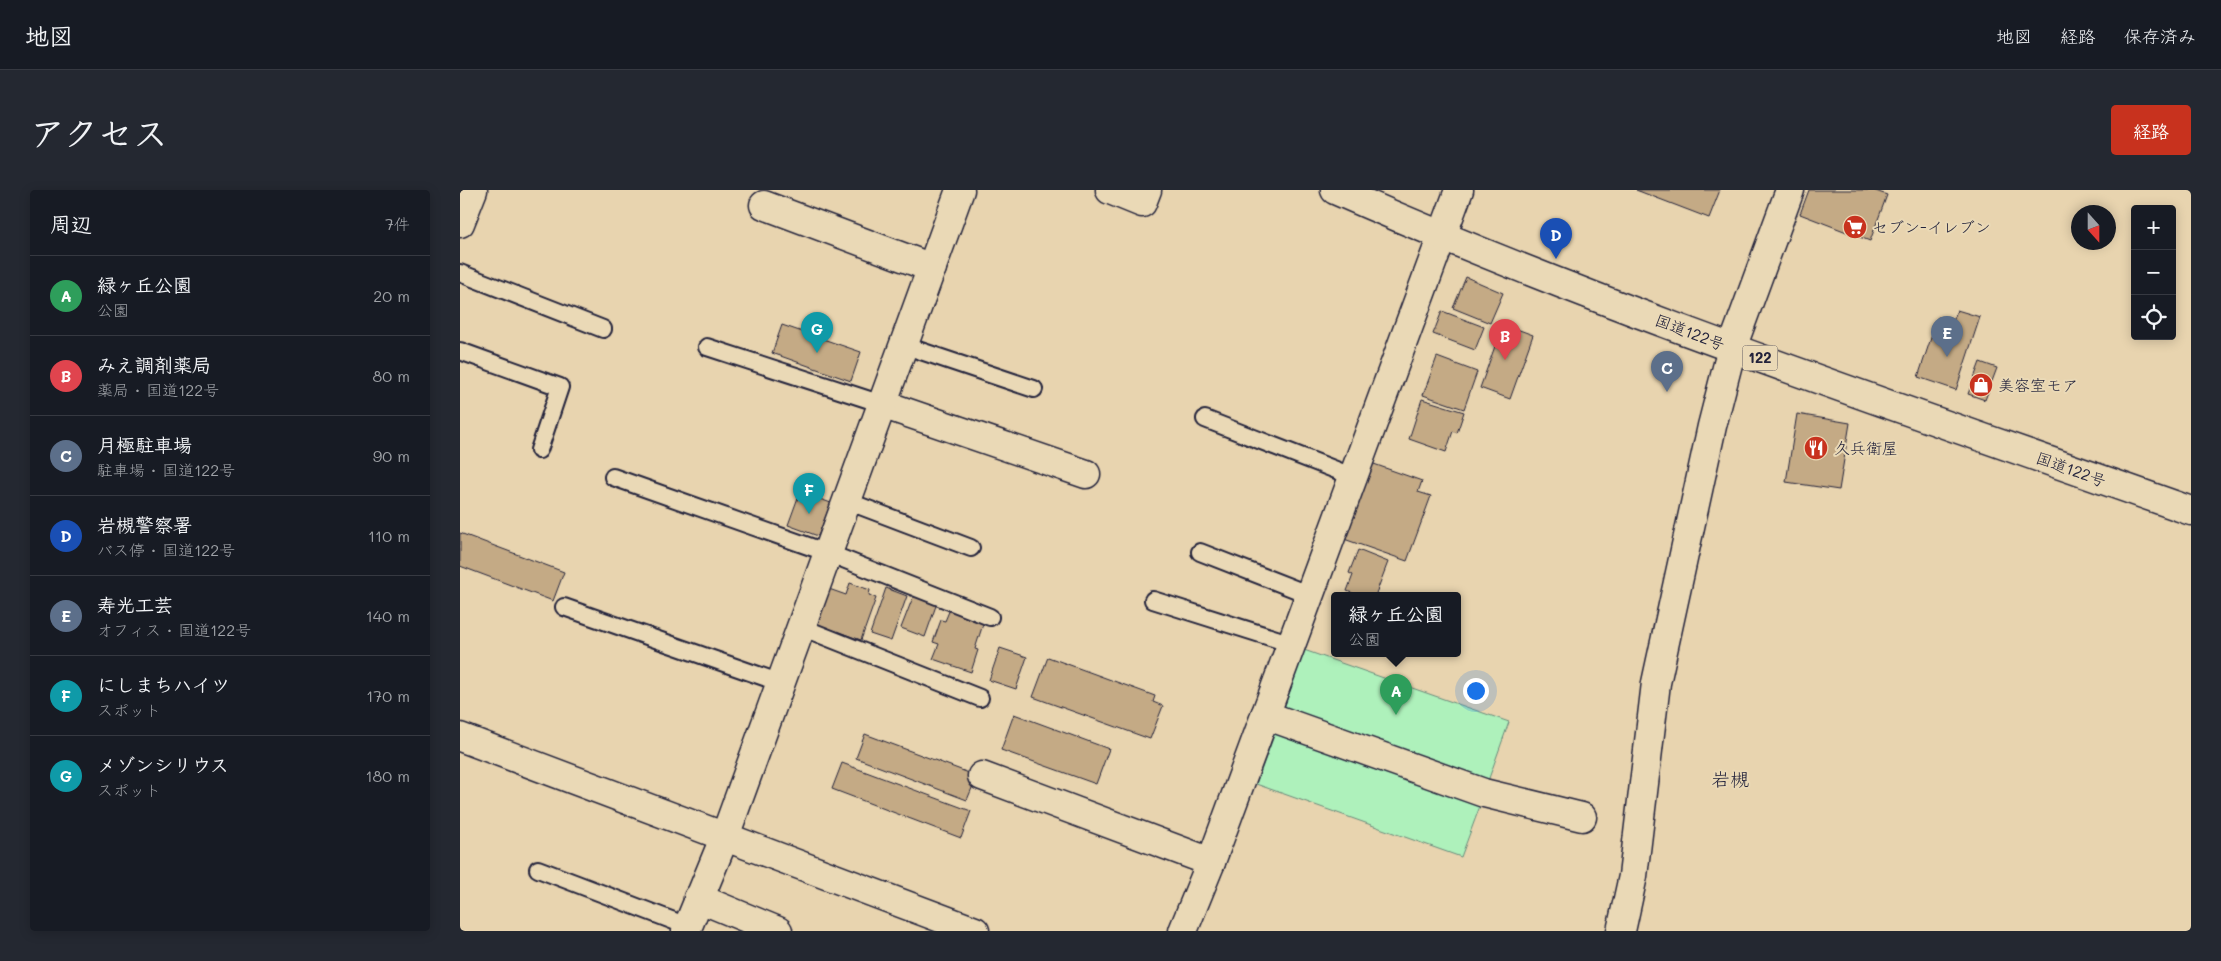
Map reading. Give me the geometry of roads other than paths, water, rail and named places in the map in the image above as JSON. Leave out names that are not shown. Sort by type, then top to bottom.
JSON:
[{"type":"main road","points":[[460,223],[472,190]]},
{"type":"main road","points":[[686,929],[725,836],[960,190]]},
{"type":"main road","points":[[1110,190],[1142,203],[1147,190]]},
{"type":"main road","name":"国道122号","points":[[1335,190],[1442,237],[1732,348],[2191,511]]},
{"type":"main road","points":[[1183,931],[1211,862],[1460,190]]},
{"type":"main road","points":[[1621,931],[1633,876],[1656,683],[1712,426],[1732,348],[1790,190]]},
{"type":"main road","points":[[764,205],[932,268]]},
{"type":"main road","points":[[882,404],[1086,474]]},
{"type":"main road","points":[[1265,715],[1484,792],[1582,817]]},
{"type":"main road","points":[[460,737],[975,931]]},
{"type":"main road","points":[[982,776],[1211,862]]},
{"type":"main road","points":[[698,898],[778,931]]},
{"type":"lane","points":[[460,273],[603,329]]},
{"type":"lane","points":[[903,345],[1034,389]]},
{"type":"lane","points":[[707,347],[882,404]]},
{"type":"lane","points":[[460,351],[560,387],[539,450]]},
{"type":"lane","points":[[1205,419],[1354,477]]},
{"type":"lane","points":[[613,478],[828,553],[990,617]]},
{"type":"lane","points":[[847,501],[971,548]]},
{"type":"lane","points":[[1200,552],[1310,594]]},
{"type":"lane","points":[[1152,600],[1292,644]]},
{"type":"lane","points":[[564,606],[780,683]]},
{"type":"lane","points":[[801,627],[980,698]]},
{"type":"lane","points":[[538,870],[686,929]]},
{"type":"place","name":"セブン-イレブン","points":[[1855,227]]},
{"type":"place","name":"岩槻警察署","points":[[1556,259]]},
{"type":"place","name":"メゾンシリウス","points":[[817,353]]},
{"type":"place","name":"寿光工芸","points":[[1947,357]]},
{"type":"place","name":"みえ調剤薬局","points":[[1505,360]]},
{"type":"place","name":"美容室モア","points":[[1981,385]]},
{"type":"place","name":"月極駐車場","points":[[1667,392]]},
{"type":"place","name":"久兵衛屋","points":[[1816,448]]},
{"type":"place","name":"にしまちハイツ","points":[[809,514]]},
{"type":"place","name":"緑ヶ丘公園","points":[[1396,715]]},
{"type":"district","name":"岩槻","points":[[1730,779]]}]
